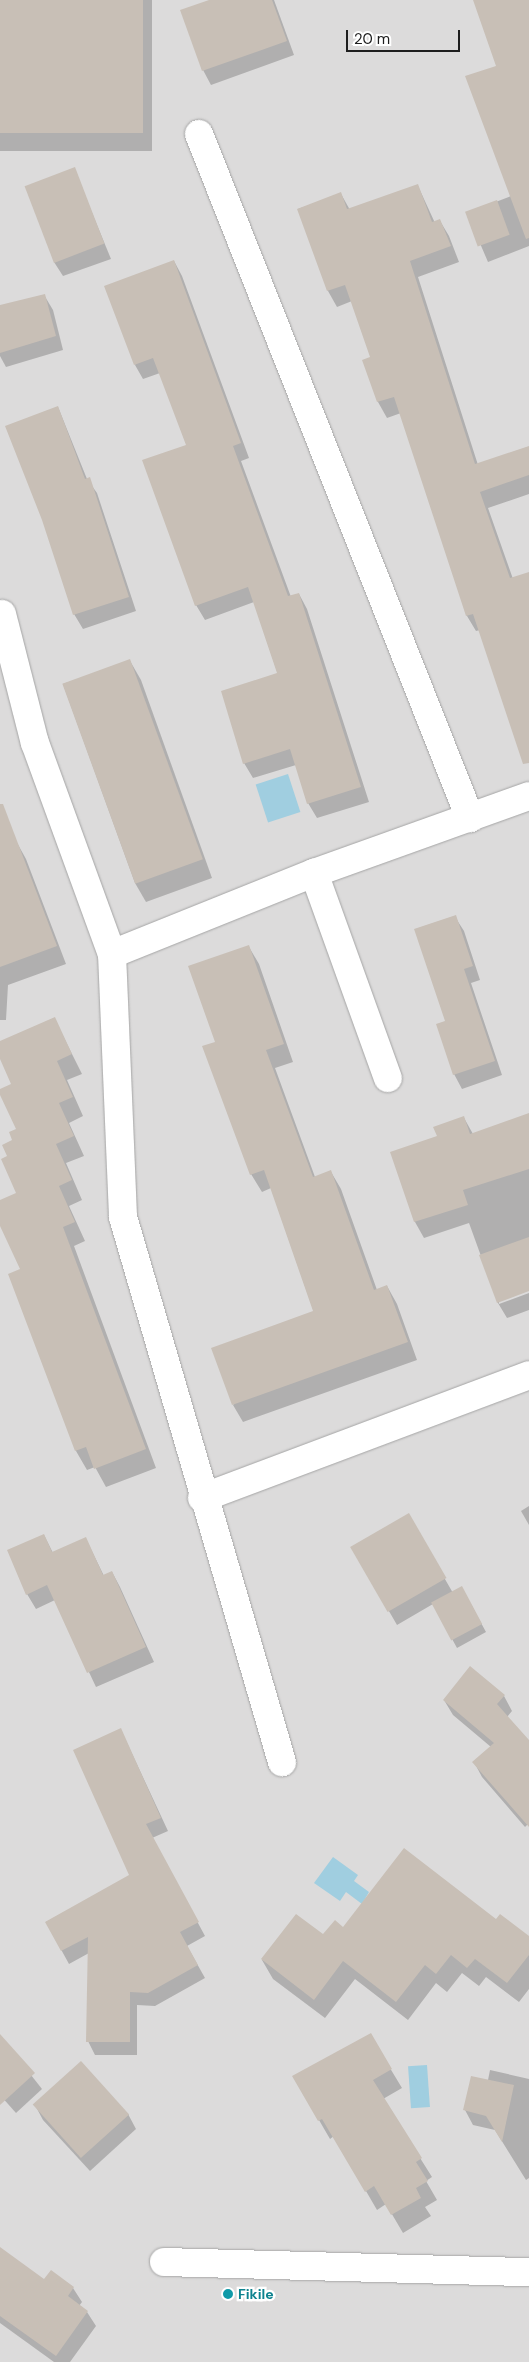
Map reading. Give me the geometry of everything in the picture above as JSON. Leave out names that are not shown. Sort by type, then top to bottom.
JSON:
[{"type":"street","points":[[200,134],[470,818]]},
{"type":"street","points":[[2,614],[36,743],[112,954],[123,1217],[202,1498],[282,1762]]},
{"type":"street","points":[[112,954],[314,873],[529,796]]},
{"type":"street","points":[[314,873],[388,1078]]},
{"type":"street","points":[[202,1498],[529,1374]]},
{"type":"street","points":[[164,2262],[529,2272]]},
{"type":"shaded area","points":[[0,0],[529,0],[529,2362],[0,2362]]},
{"type":"water","points":[[288,774],[300,812],[268,823],[256,785]]},
{"type":"water","points":[[333,1857],[358,1875],[354,1881],[369,1892],[362,1904],[346,1892],[340,1901],[314,1883]]},
{"type":"water","points":[[427,2065],[430,2107],[411,2108],[408,2066]]},
{"type":"building","points":[[0,0],[143,0],[143,133],[0,133]]},
{"type":"building","points":[[209,0],[272,0],[287,41],[202,71],[180,10]]},
{"type":"building","points":[[473,0],[529,0],[529,238],[526,239],[465,76],[496,66]]},
{"type":"building","points":[[75,167],[104,244],[54,263],[25,186]]},
{"type":"building","points":[[418,184],[432,222],[440,219],[451,246],[410,261],[475,464],[529,446],[529,475],[480,492],[510,578],[529,572],[529,763],[523,764],[473,614],[466,616],[394,397],[377,402],[362,360],[370,357],[345,285],[327,291],[297,209],[341,192],[347,209]]},
{"type":"building","points":[[497,200],[510,235],[478,246],[465,212]]},
{"type":"building","points":[[174,260],[241,443],[233,446],[288,596],[299,593],[361,787],[307,804],[290,749],[243,764],[221,691],[277,673],[248,587],[195,606],[142,460],[186,445],[153,358],[134,365],[104,286]]},
{"type":"building","points":[[45,294],[56,336],[0,353],[0,305]]},
{"type":"building","points":[[58,406],[85,479],[90,477],[129,597],[73,615],[42,520],[5,426]]},
{"type":"building","points":[[130,659],[203,859],[135,884],[62,684]]},
{"type":"building","points":[[0,804],[3,804],[57,946],[0,967]]},
{"type":"building","points":[[456,915],[473,966],[464,969],[495,1061],[453,1075],[436,1024],[445,1021],[414,929]]},
{"type":"building","points":[[249,945],[284,1044],[266,1050],[313,1177],[331,1170],[374,1290],[387,1285],[408,1342],[232,1405],[211,1348],[313,1311],[264,1170],[250,1175],[202,1046],[215,1042],[188,966]]},
{"type":"building","points":[[55,1017],[72,1054],[57,1061],[73,1097],[59,1103],[74,1136],[56,1144],[72,1180],[59,1186],[75,1222],[63,1227],[146,1449],[94,1469],[86,1447],[75,1451],[8,1274],[20,1269],[0,1226],[0,1200],[16,1193],[1,1159],[7,1156],[2,1145],[12,1140],[9,1132],[16,1129],[0,1095],[0,1089],[11,1084],[0,1059],[0,1041]]},
{"type":"building","points":[[529,1113],[529,1169],[463,1190],[468,1205],[414,1222],[390,1152],[437,1136],[433,1127],[464,1116],[470,1134]]},
{"type":"building","points":[[529,1237],[529,1291],[497,1303],[479,1255]]},
{"type":"building","points":[[409,1513],[446,1578],[388,1612],[350,1547]]},
{"type":"building","points":[[44,1534],[52,1552],[86,1537],[103,1575],[112,1571],[146,1647],[87,1673],[47,1585],[26,1595],[7,1550]]},
{"type":"building","points":[[462,1586],[482,1624],[451,1640],[431,1602]]},
{"type":"building","points":[[470,1666],[505,1695],[497,1704],[529,1740],[529,1827],[472,1762],[494,1743],[443,1700]]},
{"type":"building","points":[[121,1728],[161,1818],[146,1824],[199,1922],[180,1932],[198,1965],[148,1993],[130,1992],[130,2042],[86,2042],[88,1937],[61,1951],[45,1922],[129,1875],[73,1750]]},
{"type":"building","points":[[404,1848],[496,1919],[500,1914],[529,1936],[529,1955],[507,1983],[475,1959],[467,1968],[451,1955],[436,1974],[425,1965],[396,2002],[343,1961],[314,2000],[261,1959],[296,1914],[323,1934],[335,1920],[343,1927]]},
{"type":"building","points":[[371,2033],[392,2069],[373,2080],[422,2158],[416,2162],[428,2181],[416,2188],[421,2198],[391,2215],[374,2186],[365,2192],[322,2119],[318,2121],[292,2076]]},
{"type":"building","points":[[0,2034],[35,2073],[0,2105]]},
{"type":"building","points":[[81,2061],[129,2115],[81,2158],[33,2104]]},
{"type":"building","points":[[471,2076],[514,2085],[502,2142],[486,2116],[463,2110]]},
{"type":"building","points":[[0,2247],[44,2279],[51,2270],[74,2287],[68,2296],[88,2311],[56,2356],[0,2316]]},
{"type":"place","name":"Fikile","points":[[228,2294]]}]
